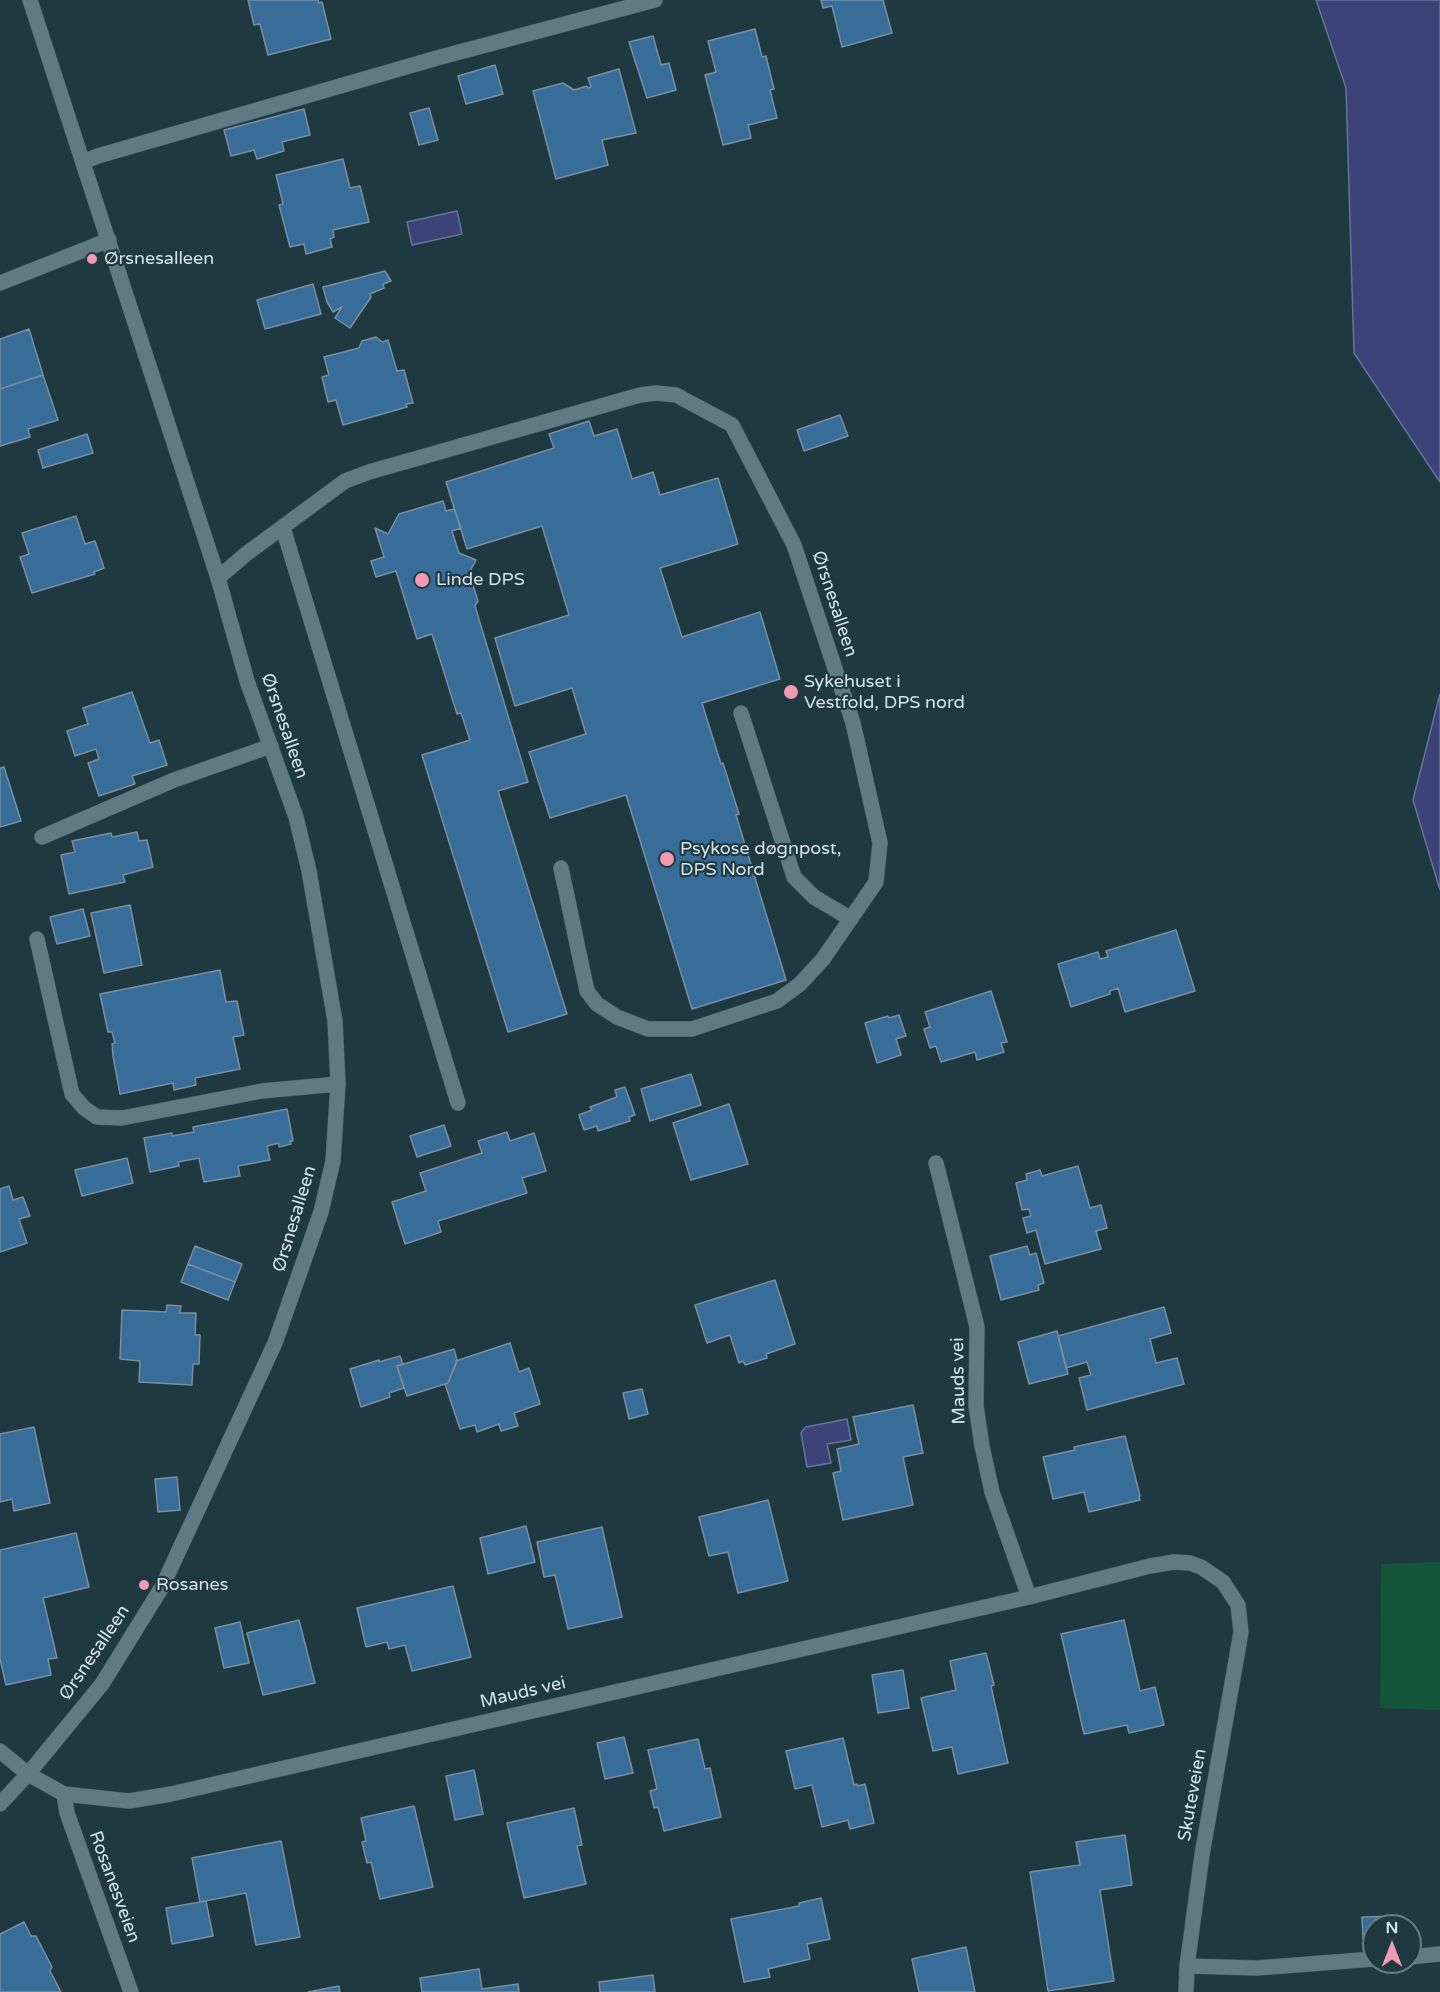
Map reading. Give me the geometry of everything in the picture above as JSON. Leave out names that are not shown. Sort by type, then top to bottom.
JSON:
[{"type":"street","name":"Ørsnesalleen","points":[[0,1804],[28,1774],[102,1684],[162,1587],[275,1342],[321,1212],[333,1161],[338,1084],[335,1021],[309,871],[296,817],[247,681],[218,578],[30,0]]},
{"type":"street","points":[[83,162],[437,58],[655,0]]},
{"type":"street","points":[[0,283],[109,240]]},
{"type":"street","name":"Ørsnesalleen","points":[[218,578],[246,554],[345,481],[369,472],[640,395],[656,393],[676,395],[732,424],[794,545],[853,723],[880,843],[876,882],[815,968],[800,984],[777,1000],[692,1029],[648,1029],[617,1017],[597,1004],[587,991],[561,868]]},
{"type":"street","points":[[283,528],[458,1103]]},
{"type":"street","points":[[741,713],[794,877],[814,897],[851,919]]},
{"type":"street","points":[[42,837],[174,780],[271,746]]},
{"type":"street","points":[[37,939],[72,1094],[84,1108],[98,1117],[122,1118],[262,1091],[338,1084]]},
{"type":"street","name":"Mauds vei","points":[[936,1163],[977,1327],[976,1406],[982,1446],[992,1492],[1029,1597]]},
{"type":"street","name":"Mauds vei","points":[[0,1751],[28,1774],[64,1794],[129,1801],[171,1794],[1174,1562],[1190,1563],[1212,1574],[1223,1582],[1238,1605]]},
{"type":"street","name":"Skuteveien","points":[[1186,1992],[1187,1966],[1202,1855],[1241,1632],[1238,1605]]},
{"type":"street","name":"Rosanesveien","points":[[64,1794],[67,1813],[131,1992]]},
{"type":"street","points":[[1422,1956],[1440,1954]]},
{"type":"street","points":[[1187,1966],[1257,1968],[1362,1960]]},
{"type":"green space","points":[[1440,1562],[1440,1710],[1380,1708],[1381,1564]]},
{"type":"water","points":[[1316,0],[1440,0],[1440,482],[1354,353],[1346,88]]},
{"type":"water","points":[[457,211],[462,234],[412,245],[407,222]]},
{"type":"water","points":[[1440,694],[1440,890],[1413,800]]},
{"type":"water","points":[[847,1419],[851,1440],[827,1444],[831,1463],[807,1467],[801,1433],[803,1430],[806,1427]]},
{"type":"building","points":[[248,0],[318,0],[319,3],[322,2],[331,39],[268,55],[260,24],[254,25]]},
{"type":"building","points":[[821,0],[883,0],[892,33],[842,47],[832,6],[823,8]]},
{"type":"building","points":[[755,29],[762,57],[766,56],[774,89],[770,90],[777,118],[748,125],[751,138],[723,145],[705,75],[716,72],[708,41]]},
{"type":"building","points":[[653,36],[661,65],[669,63],[676,90],[647,98],[629,42]]},
{"type":"building","points":[[495,65],[503,94],[466,104],[458,76]]},
{"type":"building","points":[[619,69],[636,133],[602,140],[608,165],[556,179],[533,91],[563,83],[574,90],[587,86],[588,88],[591,87],[588,78]]},
{"type":"building","points":[[429,108],[438,140],[419,145],[410,113]]},
{"type":"building","points":[[304,109],[310,135],[282,142],[284,151],[257,159],[254,150],[231,156],[224,130]]},
{"type":"building","points":[[343,159],[350,188],[360,186],[369,222],[333,230],[334,237],[330,239],[332,247],[306,254],[304,244],[290,247],[279,205],[283,204],[276,175]]},
{"type":"building","points":[[385,271],[391,281],[383,284],[384,288],[370,294],[371,297],[350,328],[335,318],[342,307],[333,312],[327,302],[323,287]]},
{"type":"building","points":[[313,284],[321,314],[265,329],[257,300]]},
{"type":"building","points":[[29,329],[43,375],[0,389],[0,339]]},
{"type":"building","points":[[376,337],[382,342],[388,340],[397,371],[404,370],[413,403],[406,404],[407,407],[343,425],[336,400],[328,402],[322,377],[329,375],[324,357],[359,348],[362,341]]},
{"type":"building","points":[[43,375],[58,420],[28,429],[30,437],[0,446],[0,389]]},
{"type":"building","points":[[840,415],[848,436],[804,451],[797,430]]},
{"type":"building","points":[[589,421],[594,436],[617,429],[632,479],[653,472],[660,495],[718,478],[738,544],[660,568],[682,637],[760,612],[780,679],[702,703],[739,814],[736,815],[786,980],[692,1009],[626,795],[550,818],[529,752],[586,734],[572,688],[515,706],[495,638],[569,615],[542,526],[467,549],[446,482],[554,448],[549,434]]},
{"type":"building","points":[[87,434],[93,453],[43,468],[38,450]]},
{"type":"building","points":[[443,501],[446,511],[454,509],[461,528],[452,531],[459,553],[476,560],[469,573],[478,601],[475,606],[528,782],[498,791],[567,1014],[508,1032],[422,755],[470,740],[461,713],[457,714],[432,634],[417,639],[396,571],[376,577],[371,561],[384,557],[375,528],[388,534],[399,514]]},
{"type":"building","points":[[76,516],[85,544],[95,541],[104,568],[94,572],[95,574],[32,593],[20,557],[29,554],[22,533]]},
{"type":"building","points":[[132,692],[150,743],[159,740],[167,765],[132,776],[135,784],[99,796],[88,763],[99,759],[96,749],[75,756],[67,731],[88,724],[83,708]]},
{"type":"building","points":[[4,767],[21,821],[0,827],[0,768]]},
{"type":"building","points":[[137,832],[139,841],[147,840],[153,867],[123,875],[125,882],[69,894],[61,855],[75,852],[72,841],[111,833],[112,837]]},
{"type":"building","points":[[130,905],[142,965],[104,973],[91,913]]},
{"type":"building","points":[[83,909],[90,936],[57,944],[50,917]]},
{"type":"building","points":[[1176,930],[1195,991],[1125,1012],[1118,988],[1110,991],[1110,994],[1071,1007],[1058,964],[1098,952],[1100,959],[1108,957],[1106,951]]},
{"type":"building","points":[[220,970],[226,1002],[237,1001],[244,1035],[233,1037],[240,1069],[195,1078],[196,1085],[174,1090],[173,1083],[120,1094],[113,1056],[112,1044],[115,1043],[112,1032],[108,1032],[100,994]]},
{"type":"building","points":[[991,991],[1007,1042],[1001,1043],[1004,1052],[977,1060],[975,1052],[941,1062],[936,1046],[930,1048],[924,1029],[930,1027],[925,1012]]},
{"type":"building","points":[[899,1015],[906,1036],[896,1039],[901,1055],[877,1063],[865,1023]]},
{"type":"building","points":[[691,1074],[701,1105],[650,1121],[641,1089]]},
{"type":"building","points":[[625,1087],[635,1115],[629,1117],[630,1121],[598,1131],[597,1126],[584,1130],[579,1115],[592,1110],[590,1107],[617,1097],[615,1090]]},
{"type":"building","points":[[729,1104],[748,1164],[691,1180],[673,1123]]},
{"type":"building","points":[[287,1109],[293,1141],[290,1141],[291,1144],[279,1147],[279,1143],[267,1146],[270,1160],[238,1166],[240,1176],[204,1182],[199,1158],[178,1162],[179,1166],[150,1172],[144,1138],[194,1132],[193,1127]]},
{"type":"building","points":[[444,1125],[451,1146],[417,1157],[410,1136]]},
{"type":"building","points":[[507,1132],[510,1141],[534,1133],[546,1171],[522,1178],[527,1193],[438,1221],[441,1232],[405,1244],[392,1202],[426,1191],[420,1173],[482,1153],[478,1141]]},
{"type":"building","points":[[127,1158],[133,1183],[82,1196],[75,1170]]},
{"type":"building","points":[[1078,1166],[1090,1208],[1101,1205],[1107,1228],[1096,1231],[1101,1249],[1045,1264],[1036,1230],[1027,1233],[1023,1218],[1031,1216],[1029,1209],[1022,1210],[1016,1183],[1027,1180],[1026,1174],[1040,1170],[1042,1176]]},
{"type":"building","points":[[9,1186],[13,1200],[23,1197],[30,1216],[19,1219],[27,1243],[0,1252],[0,1189]]},
{"type":"building","points":[[195,1246],[242,1264],[235,1282],[188,1264]]},
{"type":"building","points":[[1027,1246],[1030,1255],[1036,1253],[1044,1283],[1038,1285],[1039,1290],[1001,1300],[990,1256]]},
{"type":"building","points":[[188,1264],[235,1282],[228,1300],[181,1282]]},
{"type":"building","points":[[775,1280],[795,1344],[766,1354],[767,1358],[745,1365],[743,1361],[739,1363],[730,1335],[707,1343],[695,1305]]},
{"type":"building","points":[[167,1305],[181,1306],[180,1313],[196,1313],[195,1335],[200,1335],[199,1364],[193,1364],[192,1385],[139,1382],[140,1361],[120,1359],[122,1310],[166,1312]]},
{"type":"building","points":[[1164,1307],[1171,1333],[1150,1339],[1156,1363],[1177,1358],[1184,1384],[1087,1410],[1079,1378],[1091,1375],[1087,1362],[1066,1368],[1058,1336]]},
{"type":"building","points":[[1057,1331],[1068,1374],[1029,1384],[1018,1342]]},
{"type":"building","points":[[510,1343],[519,1372],[529,1368],[540,1404],[514,1413],[518,1426],[501,1431],[499,1424],[477,1432],[475,1425],[460,1429],[445,1384],[448,1383],[456,1361]]},
{"type":"building","points":[[454,1349],[457,1360],[448,1383],[407,1396],[397,1366]]},
{"type":"building","points":[[400,1356],[403,1364],[397,1366],[404,1388],[389,1393],[390,1397],[361,1407],[350,1369]]},
{"type":"building","points":[[642,1389],[648,1414],[629,1419],[623,1393]]},
{"type":"building","points":[[913,1405],[923,1453],[903,1457],[913,1505],[843,1520],[833,1473],[841,1471],[837,1449],[859,1444],[853,1417]]},
{"type":"building","points":[[34,1427],[50,1503],[14,1511],[12,1499],[0,1502],[0,1434]]},
{"type":"building","points":[[1125,1436],[1140,1500],[1089,1512],[1084,1492],[1053,1499],[1043,1457],[1075,1450],[1074,1447]]},
{"type":"building","points":[[177,1477],[180,1510],[158,1512],[155,1479]]},
{"type":"building","points":[[768,1500],[788,1581],[738,1593],[728,1552],[709,1556],[699,1517]]},
{"type":"building","points":[[526,1526],[535,1562],[488,1574],[480,1538]]},
{"type":"building","points":[[602,1527],[622,1617],[568,1629],[555,1575],[544,1577],[537,1542]]},
{"type":"building","points":[[76,1533],[89,1587],[43,1598],[57,1658],[48,1659],[51,1675],[6,1685],[0,1659],[0,1550]]},
{"type":"building","points":[[453,1586],[471,1657],[412,1671],[405,1645],[389,1649],[387,1642],[366,1647],[357,1608]]},
{"type":"building","points":[[299,1620],[315,1683],[263,1695],[247,1633]]},
{"type":"building","points":[[1124,1620],[1140,1691],[1155,1687],[1164,1725],[1129,1733],[1127,1725],[1084,1734],[1061,1634]]},
{"type":"building","points":[[240,1622],[249,1663],[224,1668],[215,1628]]},
{"type":"building","points":[[986,1653],[1008,1763],[958,1774],[952,1747],[933,1751],[921,1698],[956,1690],[950,1661]]},
{"type":"building","points":[[903,1670],[909,1708],[878,1713],[872,1675]]},
{"type":"building","points":[[624,1737],[633,1773],[605,1779],[597,1743]]},
{"type":"building","points":[[843,1738],[854,1785],[865,1784],[874,1823],[850,1829],[848,1820],[822,1827],[812,1785],[795,1789],[786,1751]]},
{"type":"building","points":[[698,1739],[705,1769],[710,1768],[721,1817],[664,1831],[658,1807],[654,1808],[650,1791],[657,1789],[648,1750]]},
{"type":"building","points":[[474,1770],[483,1814],[455,1820],[446,1776]]},
{"type":"building","points":[[414,1806],[433,1887],[380,1899],[371,1862],[367,1863],[362,1842],[366,1841],[361,1818]]},
{"type":"building","points":[[574,1808],[582,1845],[577,1846],[586,1884],[524,1898],[507,1823]]},
{"type":"building","points":[[1125,1835],[1132,1885],[1100,1890],[1114,1981],[1048,1991],[1030,1872],[1080,1865],[1076,1842]]},
{"type":"building","points":[[281,1841],[300,1937],[256,1945],[246,1893],[200,1902],[192,1858]]},
{"type":"building","points":[[821,1898],[830,1939],[807,1944],[810,1959],[768,1969],[770,1977],[744,1982],[731,1919],[799,1906],[799,1903]]},
{"type":"building","points":[[206,1901],[213,1936],[172,1944],[166,1908]]},
{"type":"building","points":[[24,1922],[31,1936],[36,1936],[52,1967],[50,1971],[61,1992],[0,1992],[0,1934]]},
{"type":"building","points":[[966,1947],[975,1992],[919,1992],[912,1959]]},
{"type":"building","points":[[479,1969],[482,1989],[518,1984],[519,1992],[422,1992],[420,1978]]},
{"type":"building","points":[[653,1975],[655,1992],[600,1992],[599,1982]]},
{"type":"building","points":[[339,1986],[340,1992],[308,1992]]},
{"type":"place","name":"Ørsnesalleen","points":[[92,259]]},
{"type":"place","name":"Linde DPS","points":[[422,580]]},
{"type":"place","name":"Sykehuset i Vestfold, DPS nord","points":[[791,692]]},
{"type":"place","name":"Psykose døgnpost, DPS Nord","points":[[667,859]]},
{"type":"place","name":"Rosanes","points":[[144,1585]]}]
